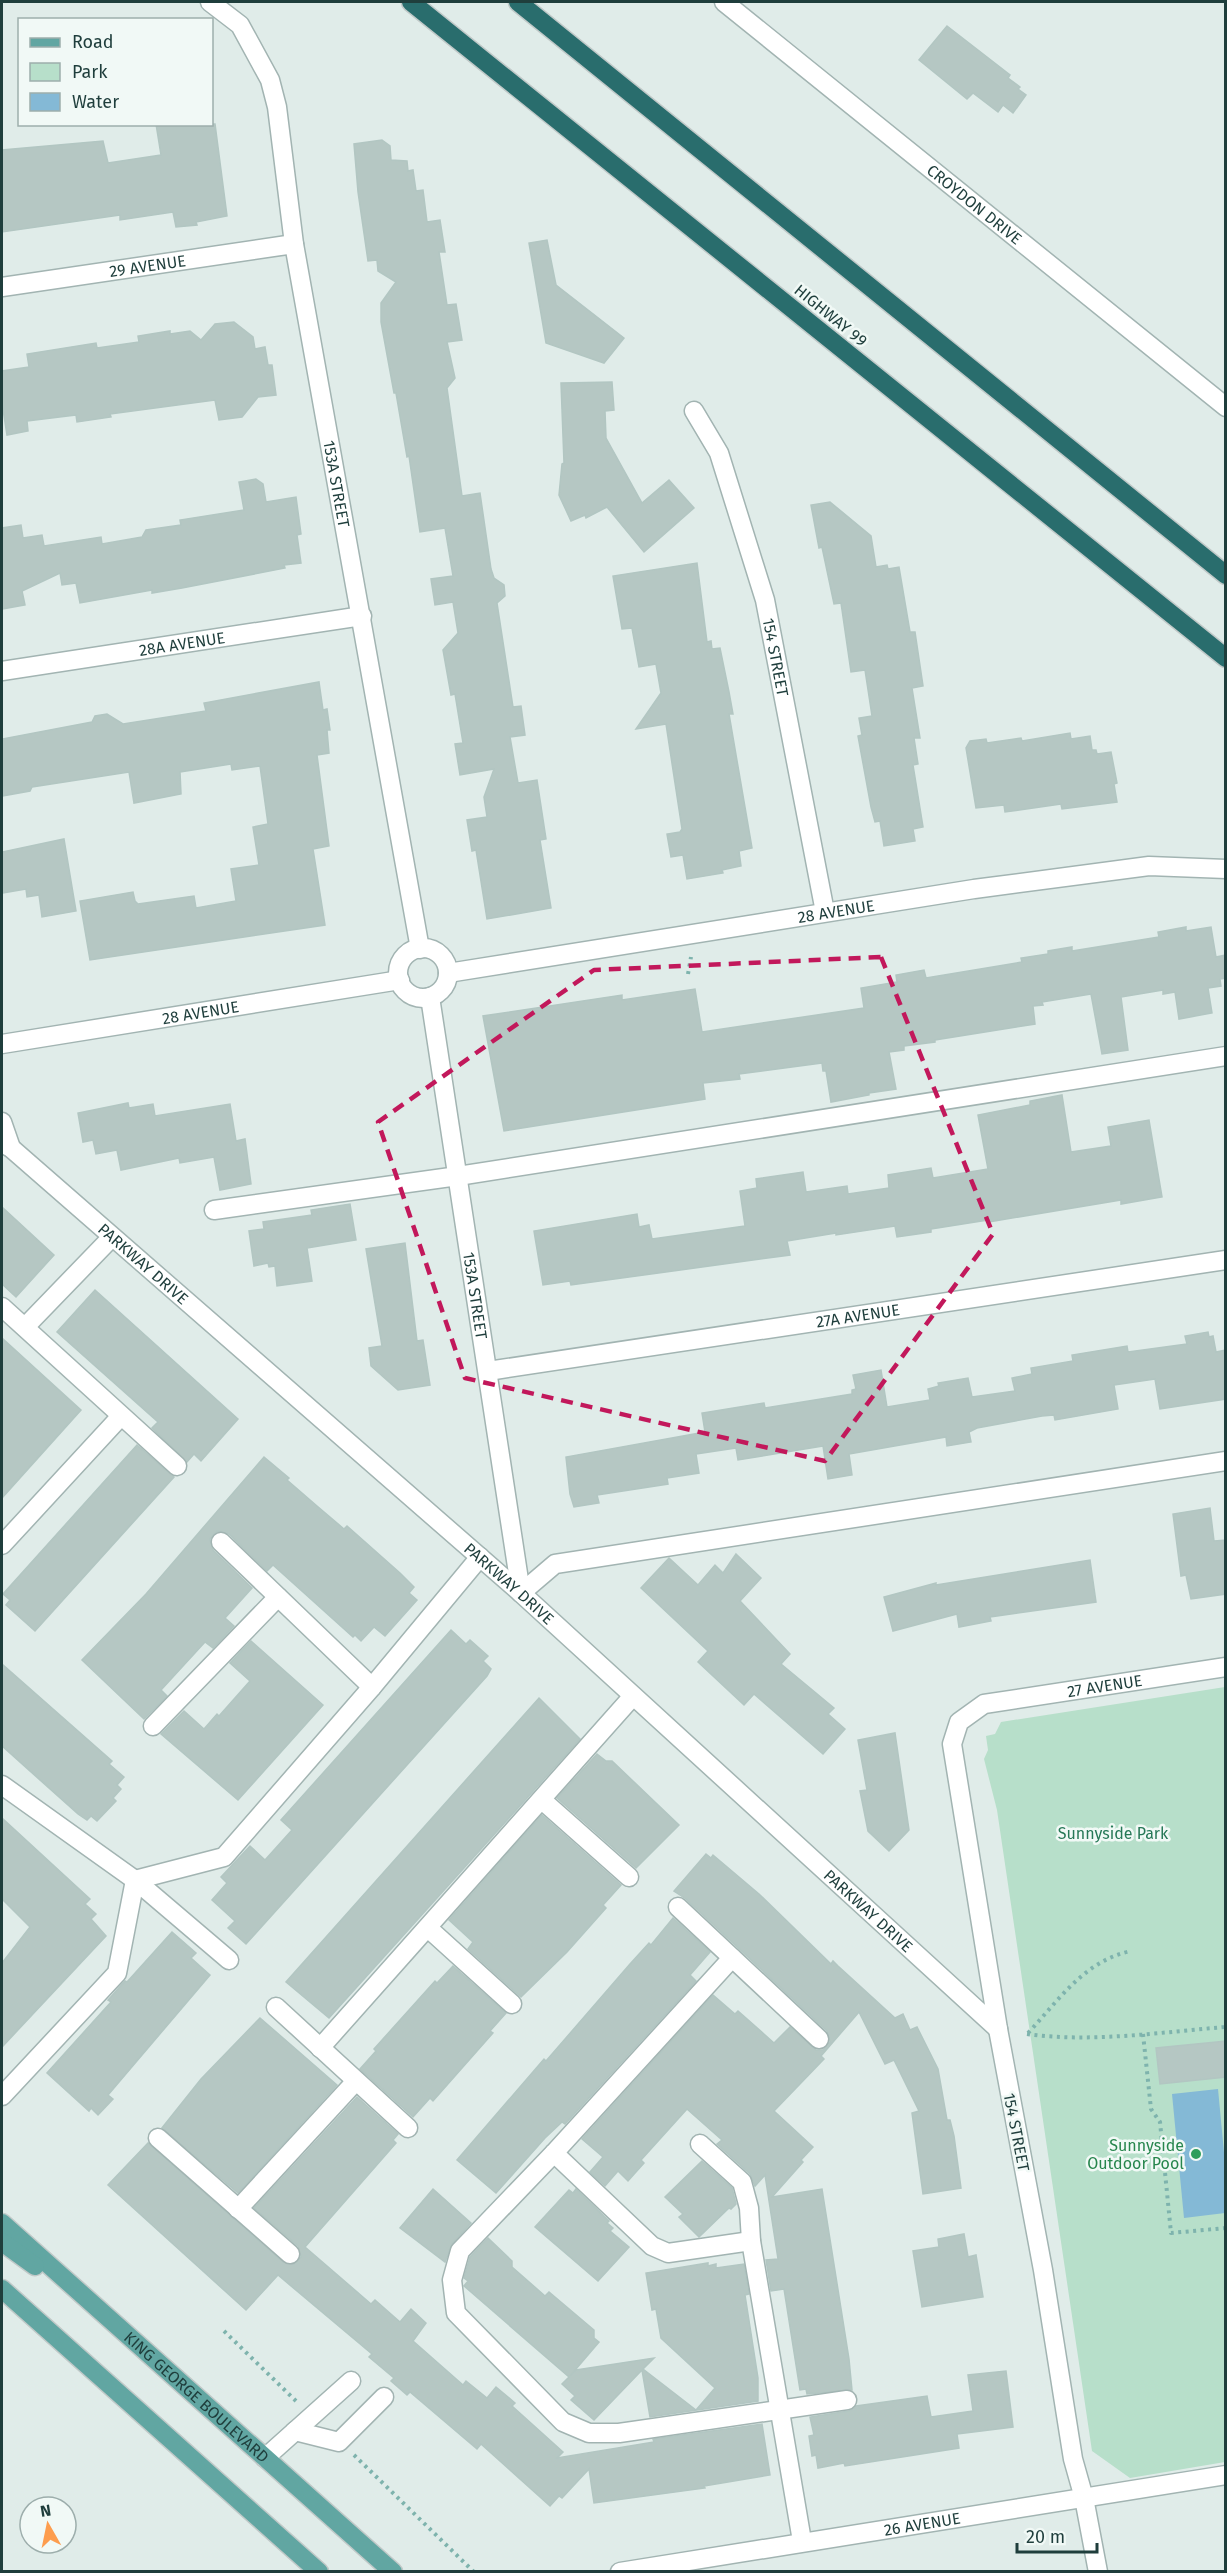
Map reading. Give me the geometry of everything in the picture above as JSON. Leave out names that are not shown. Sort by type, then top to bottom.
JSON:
[{"type":"highway","name":"HIGHWAY 99","points":[[411,2],[1226,658]]},
{"type":"highway","points":[[518,2],[1226,575]]},
{"type":"main road","name":"KING GEORGE BOULEVARD","points":[[2,2223],[393,2571]]},
{"type":"main road","points":[[2,2242],[109,2320]]},
{"type":"main road","points":[[2,2289],[319,2571]]},
{"type":"street","name":"153A STREET","points":[[210,2],[240,26],[270,80],[277,107],[294,244],[420,949]]},
{"type":"street","name":"CROYDON DRIVE","points":[[724,2],[1226,407]]},
{"type":"street","name":"29 AVENUE","points":[[2,287],[294,244]]},
{"type":"street","name":"154 STREET","points":[[694,411],[719,453],[765,600],[825,912]]},
{"type":"street","name":"28A AVENUE","points":[[2,672],[362,616]]},
{"type":"street","name":"28 AVENUE","points":[[448,973],[974,889],[1149,866],[1226,869]]},
{"type":"street","points":[[427,948],[440,954],[448,973],[443,988],[430,997],[414,996],[407,992],[400,980],[401,962],[406,956],[420,949],[427,948]]},
{"type":"street","name":"28 AVENUE","points":[[2,1044],[400,980]]},
{"type":"street","name":"153A STREET","points":[[430,997],[521,1593]]},
{"type":"street","points":[[214,1210],[458,1176],[1226,1056]]},
{"type":"street","name":"PARKWAY DRIVE","points":[[2,1122],[6,1146],[521,1593],[998,2029]]},
{"type":"street","points":[[25,1328],[112,1237]]},
{"type":"street","name":"27A AVENUE","points":[[488,1371],[1226,1260]]},
{"type":"street","points":[[2,1306],[177,1466]]},
{"type":"street","points":[[2,1545],[121,1416]]},
{"type":"street","points":[[521,1593],[555,1564],[1226,1461]]},
{"type":"street","points":[[221,1542],[372,1687]]},
{"type":"street","points":[[135,1880],[224,1857],[372,1687],[480,1557]]},
{"type":"street","points":[[153,1726],[278,1597]]},
{"type":"street","name":"27 AVENUE","points":[[984,1704],[1226,1667]]},
{"type":"street","points":[[320,2048],[633,1696]]},
{"type":"street","name":"154 STREET","points":[[984,1704],[959,1722],[952,1744],[998,2029],[1043,2270],[1073,2459],[1084,2498],[1098,2571]]},
{"type":"street","points":[[2,1785],[135,1880],[229,1960]]},
{"type":"street","points":[[542,1800],[629,1876]]},
{"type":"street","points":[[2,2096],[117,1973],[135,1880]]},
{"type":"street","points":[[678,1906],[819,2039]]},
{"type":"street","points":[[428,1928],[512,2004]]},
{"type":"street","points":[[732,1958],[554,2153],[460,2251],[452,2280],[456,2313],[563,2422],[589,2433],[619,2433],[847,2400]]},
{"type":"street","points":[[276,2007],[408,2128]]},
{"type":"street","points":[[238,2209],[356,2081]]},
{"type":"street","points":[[158,2138],[290,2254]]},
{"type":"street","points":[[700,2144],[742,2182],[749,2208],[751,2241],[802,2541]]},
{"type":"street","points":[[554,2153],[652,2246],[668,2253],[751,2241]]},
{"type":"street","points":[[265,2458],[351,2380]]},
{"type":"street","points":[[295,2431],[339,2442],[384,2397]]},
{"type":"street","name":"26 AVENUE","points":[[620,2571],[1226,2475]]},
{"type":"path","points":[[1131,1951],[1114,1954],[1094,1964],[1027,2034],[1051,2037],[1143,2034],[1226,2027]]},
{"type":"path","points":[[1143,2034],[1151,2109],[1160,2122],[1171,2233],[1226,2228]]},
{"type":"highlighted area","points":[[881,957],[993,1234],[825,1461],[465,1378],[378,1122],[594,970]]},
{"type":"green space","name":"Sunnyside Park","points":[[1225,1687],[1225,2462],[1130,2478],[1092,2451],[997,1810],[984,1759],[988,1750],[986,1736],[995,1734],[1001,1722]]},
{"type":"water","points":[[1218,2089],[1225,2163],[1225,2213],[1184,2218],[1172,2094]]},
{"type":"building","points":[[947,26],[1010,75],[1008,78],[1020,87],[1018,89],[1026,95],[1013,113],[1003,105],[998,112],[973,93],[967,99],[919,60]]},
{"type":"building","points":[[215,124],[227,216],[196,222],[197,225],[176,227],[173,212],[120,220],[120,215],[2,232],[2,150],[103,141],[108,163],[161,155],[156,126],[213,126]]},
{"type":"building","points":[[382,140],[390,146],[391,160],[407,161],[408,171],[413,170],[416,191],[423,190],[427,222],[440,220],[445,252],[439,252],[447,305],[456,304],[462,340],[447,342],[455,378],[447,388],[462,496],[480,493],[491,569],[494,578],[504,585],[505,596],[497,603],[513,707],[521,706],[525,735],[510,737],[518,783],[537,780],[546,839],[540,840],[551,908],[487,919],[476,850],[472,851],[467,820],[487,817],[484,797],[494,769],[460,775],[455,744],[463,743],[455,694],[451,695],[443,650],[458,633],[453,602],[435,605],[431,579],[453,576],[445,528],[420,532],[409,456],[407,457],[381,322],[381,303],[396,282],[378,271],[377,260],[368,261],[354,144]]},
{"type":"building","points":[[547,240],[556,285],[624,338],[604,363],[546,343],[529,243]]},
{"type":"building","points":[[234,322],[253,337],[255,349],[265,347],[268,365],[272,365],[276,395],[258,397],[242,417],[219,420],[215,400],[110,414],[111,417],[77,422],[76,415],[27,421],[28,431],[7,435],[2,403],[2,371],[29,367],[27,354],[96,343],[97,348],[139,342],[138,336],[170,331],[170,334],[190,331],[201,340],[215,324]]},
{"type":"building","points":[[612,382],[614,410],[605,411],[606,438],[642,503],[669,480],[694,508],[644,552],[607,507],[586,518],[585,515],[571,521],[559,495],[562,464],[564,463],[561,383]]},
{"type":"building","points":[[256,479],[263,484],[266,502],[296,497],[301,534],[297,535],[301,563],[182,588],[152,593],[152,590],[80,603],[76,583],[62,585],[60,573],[22,591],[25,605],[2,609],[2,528],[21,525],[23,538],[42,535],[44,546],[101,537],[102,544],[142,537],[146,530],[181,525],[180,520],[244,510],[239,482]]},
{"type":"building","points":[[830,502],[871,536],[876,567],[887,565],[888,569],[899,567],[910,632],[915,632],[923,686],[912,688],[920,738],[914,738],[918,764],[913,765],[923,827],[913,829],[915,841],[884,846],[880,821],[875,822],[871,807],[858,736],[862,735],[859,718],[872,716],[865,670],[851,672],[841,603],[834,604],[822,547],[819,548],[811,505]]},
{"type":"building","points":[[697,563],[707,642],[711,641],[712,649],[720,648],[729,692],[733,714],[729,714],[752,848],[739,851],[741,866],[722,870],[723,873],[687,879],[683,855],[671,857],[667,834],[680,832],[682,829],[666,724],[636,729],[661,693],[656,664],[639,667],[632,628],[622,629],[613,576]]},
{"type":"building","points":[[319,682],[323,710],[327,709],[330,730],[327,730],[329,753],[317,755],[329,846],[313,849],[325,925],[90,960],[80,901],[133,892],[138,904],[194,896],[196,908],[236,901],[231,869],[259,865],[253,827],[268,824],[260,766],[232,770],[231,764],[180,772],[181,794],[134,803],[129,772],[32,787],[30,791],[2,796],[2,739],[92,722],[95,716],[107,714],[123,724],[206,711],[204,703]]},
{"type":"building","points":[[1070,733],[1071,739],[1090,736],[1092,750],[1096,750],[1097,754],[1111,752],[1117,783],[1114,784],[1117,802],[1062,809],[1061,804],[1005,812],[1004,805],[976,808],[966,748],[970,741],[986,739],[987,743],[1021,738],[1022,741]]},
{"type":"building","points":[[64,839],[76,911],[42,917],[39,895],[27,897],[26,889],[2,893],[2,852]]},
{"type":"building","points":[[1186,927],[1186,931],[1211,927],[1216,957],[1226,955],[1226,978],[1220,979],[1221,986],[1208,988],[1212,1013],[1179,1019],[1175,992],[1163,994],[1163,990],[1121,997],[1128,1050],[1102,1054],[1091,994],[1042,1002],[1043,1005],[1033,1006],[1035,1024],[935,1040],[935,1042],[904,1046],[904,1050],[889,1052],[896,1089],[831,1102],[826,1071],[823,1071],[822,1063],[739,1074],[740,1079],[703,1083],[705,1099],[504,1131],[483,1016],[622,995],[622,1000],[695,989],[702,1032],[864,1008],[861,988],[897,982],[896,975],[924,970],[926,978],[1022,962],[1021,958],[1048,954],[1048,951],[1072,947],[1072,951],[1159,937],[1158,932]]},
{"type":"building","points":[[1062,1095],[1071,1152],[1111,1146],[1108,1127],[1149,1120],[1162,1197],[1121,1204],[1121,1200],[988,1222],[988,1220],[897,1237],[895,1226],[836,1235],[836,1233],[787,1241],[790,1255],[571,1285],[570,1281],[543,1285],[534,1231],[637,1214],[639,1227],[649,1225],[652,1239],[745,1226],[740,1191],[757,1188],[756,1179],[803,1172],[806,1192],[847,1186],[848,1194],[889,1188],[888,1175],[931,1168],[933,1178],[988,1169],[978,1115],[1030,1105],[1030,1101]]},
{"type":"building","points":[[128,1103],[129,1108],[153,1104],[155,1116],[230,1104],[236,1141],[245,1139],[251,1184],[220,1190],[214,1157],[180,1163],[179,1158],[121,1170],[117,1150],[96,1154],[93,1140],[83,1142],[78,1113]]},
{"type":"building","points":[[350,1204],[356,1240],[307,1248],[312,1281],[277,1286],[275,1266],[269,1267],[268,1263],[254,1266],[249,1231],[264,1229],[263,1222],[312,1215],[311,1210]]},
{"type":"building","points":[[2,1207],[54,1255],[16,1297],[2,1284]]},
{"type":"building","points":[[405,1243],[417,1341],[423,1340],[430,1385],[398,1390],[371,1366],[369,1348],[382,1346],[366,1249]]},
{"type":"building","points":[[95,1290],[238,1419],[201,1461],[194,1454],[187,1462],[152,1428],[158,1422],[57,1332]]},
{"type":"building","points":[[1208,1332],[1209,1337],[1213,1336],[1216,1352],[1226,1350],[1226,1399],[1160,1409],[1155,1379],[1114,1385],[1118,1409],[1055,1420],[1054,1415],[1042,1416],[977,1428],[969,1432],[971,1442],[947,1446],[946,1437],[849,1454],[852,1475],[828,1479],[823,1446],[738,1460],[736,1448],[696,1454],[699,1473],[667,1478],[668,1484],[597,1495],[599,1503],[574,1507],[570,1494],[566,1457],[705,1432],[702,1413],[764,1403],[765,1408],[852,1394],[852,1390],[856,1389],[853,1375],[881,1370],[887,1407],[930,1400],[928,1389],[939,1386],[938,1383],[968,1378],[972,1397],[1015,1391],[1012,1378],[1032,1374],[1031,1368],[1073,1361],[1072,1355],[1127,1346],[1128,1352],[1187,1344],[1185,1336]]},
{"type":"building","points":[[2,1338],[81,1410],[2,1498]]},
{"type":"building","points":[[137,1445],[174,1477],[35,1631],[6,1605],[10,1600],[3,1594]]},
{"type":"building","points":[[264,1457],[317,1506],[344,1529],[347,1526],[400,1573],[414,1587],[409,1593],[417,1600],[385,1636],[374,1627],[361,1641],[355,1635],[353,1637],[273,1565],[267,1571],[229,1534],[217,1531],[210,1539],[213,1550],[252,1588],[225,1618],[234,1626],[213,1648],[205,1642],[161,1690],[167,1696],[144,1719],[82,1660],[146,1594]]},
{"type":"building","points":[[1210,1508],[1214,1541],[1226,1540],[1226,1594],[1191,1599],[1186,1575],[1181,1576],[1173,1514]]},
{"type":"building","points":[[736,1554],[761,1578],[740,1601],[790,1654],[781,1664],[834,1708],[828,1714],[845,1729],[823,1754],[754,1694],[744,1705],[698,1662],[708,1651],[641,1588],[669,1558],[698,1585],[715,1565],[723,1573]]},
{"type":"building","points":[[1090,1560],[1096,1602],[990,1617],[991,1621],[959,1627],[957,1614],[893,1631],[884,1597],[936,1583],[936,1585]]},
{"type":"building","points":[[451,1630],[466,1644],[470,1640],[488,1656],[483,1661],[491,1669],[487,1676],[246,1944],[228,1928],[235,1921],[212,1900],[227,1883],[221,1877],[250,1846],[265,1860],[292,1830],[281,1820]]},
{"type":"building","points":[[251,1641],[323,1705],[238,1800],[161,1734],[184,1711],[204,1729],[217,1714],[219,1716],[250,1681],[230,1663]]},
{"type":"building","points":[[2,1664],[112,1761],[109,1764],[124,1777],[117,1785],[121,1789],[113,1798],[116,1801],[97,1821],[91,1816],[87,1820],[78,1814],[2,1746]]},
{"type":"building","points":[[539,1698],[580,1739],[329,2018],[286,1982]]},
{"type":"building","points":[[895,1733],[909,1830],[889,1851],[868,1831],[860,1791],[867,1790],[858,1740]]},
{"type":"building","points":[[597,1754],[606,1761],[612,1761],[679,1825],[636,1868],[557,1798]]},
{"type":"building","points":[[542,1815],[621,1885],[603,1905],[606,1908],[567,1952],[521,1997],[468,1949],[473,1942],[449,1920]]},
{"type":"building","points":[[2,1818],[90,1899],[85,1904],[96,1914],[91,1919],[106,1936],[2,2047],[2,1963],[30,1927],[2,1899]]},
{"type":"building","points":[[706,1854],[711,1858],[713,1855],[759,1894],[831,1964],[833,1961],[895,2018],[903,2014],[910,2030],[917,2027],[938,2069],[947,2120],[950,2120],[954,2136],[961,2188],[923,2194],[912,2113],[919,2111],[894,2060],[885,2064],[859,2012],[821,2056],[824,2059],[774,2111],[813,2147],[772,2197],[822,2189],[852,2390],[807,2394],[806,2389],[800,2390],[784,2289],[771,2291],[766,2260],[778,2259],[765,2175],[755,2186],[750,2174],[717,2144],[722,2140],[687,2109],[641,2160],[644,2163],[628,2181],[618,2171],[605,2186],[590,2172],[603,2157],[582,2139],[713,1995],[735,2014],[738,2011],[774,2043],[790,2027],[816,2050],[823,2050],[830,2042],[827,2031],[686,1899],[674,1891]]},
{"type":"building","points":[[673,1918],[710,1952],[690,1975],[696,1981],[565,2124],[562,2122],[545,2138],[496,2193],[457,2160],[544,2059],[546,2061]]},
{"type":"building","points":[[172,1932],[196,1953],[191,1958],[210,1975],[108,2095],[113,2099],[98,2115],[91,2108],[89,2111],[47,2073],[111,2002],[108,2000]]},
{"type":"building","points":[[453,1966],[506,2013],[490,2031],[493,2033],[433,2101],[430,2098],[413,2117],[360,2069],[376,2051],[374,2049],[435,1981],[437,1983]]},
{"type":"building","points":[[260,2018],[337,2085],[238,2193],[162,2128],[201,2079]]},
{"type":"building","points":[[1226,2041],[1226,2077],[1160,2084],[1156,2048]]},
{"type":"building","points":[[357,2097],[398,2134],[393,2140],[396,2143],[305,2247],[371,2304],[375,2300],[400,2322],[411,2309],[426,2323],[413,2341],[463,2385],[466,2381],[487,2398],[496,2387],[515,2403],[512,2406],[563,2452],[557,2458],[654,2442],[653,2439],[762,2424],[770,2475],[704,2486],[705,2488],[594,2503],[589,2469],[562,2498],[559,2496],[550,2506],[481,2444],[477,2449],[410,2392],[407,2395],[391,2381],[394,2378],[369,2357],[372,2354],[278,2275],[246,2310],[108,2185],[148,2143],[283,2262],[294,2264],[301,2257],[298,2246],[254,2208]]},
{"type":"building","points":[[702,2161],[732,2188],[736,2204],[699,2237],[679,2217],[683,2214],[665,2197]]},
{"type":"building","points":[[433,2189],[471,2223],[452,2244],[445,2262],[400,2228]]},
{"type":"building","points":[[576,2189],[609,2221],[607,2223],[613,2228],[610,2231],[629,2247],[598,2281],[535,2227],[569,2190],[573,2193]]},
{"type":"building","points":[[964,2234],[968,2257],[976,2255],[983,2297],[922,2307],[913,2251],[939,2247],[938,2239]]},
{"type":"building","points":[[488,2238],[512,2261],[512,2267],[545,2296],[549,2292],[594,2330],[594,2338],[599,2342],[570,2376],[576,2370],[654,2358],[643,2369],[696,2410],[715,2388],[661,2338],[656,2309],[652,2310],[646,2273],[708,2263],[708,2266],[716,2264],[716,2268],[744,2264],[749,2294],[745,2295],[758,2378],[758,2401],[650,2417],[642,2370],[594,2420],[571,2400],[575,2396],[562,2384],[569,2377],[464,2286],[468,2281],[464,2278],[470,2257]]},
{"type":"building","points":[[1006,2371],[1013,2427],[957,2434],[959,2448],[845,2466],[844,2463],[818,2468],[816,2455],[812,2456],[809,2436],[814,2435],[810,2417],[849,2411],[856,2406],[927,2396],[931,2417],[973,2411],[968,2375]]},
{"type":"place","name":"Sunnyside Outdoor Pool","points":[[1196,2154]]}]
